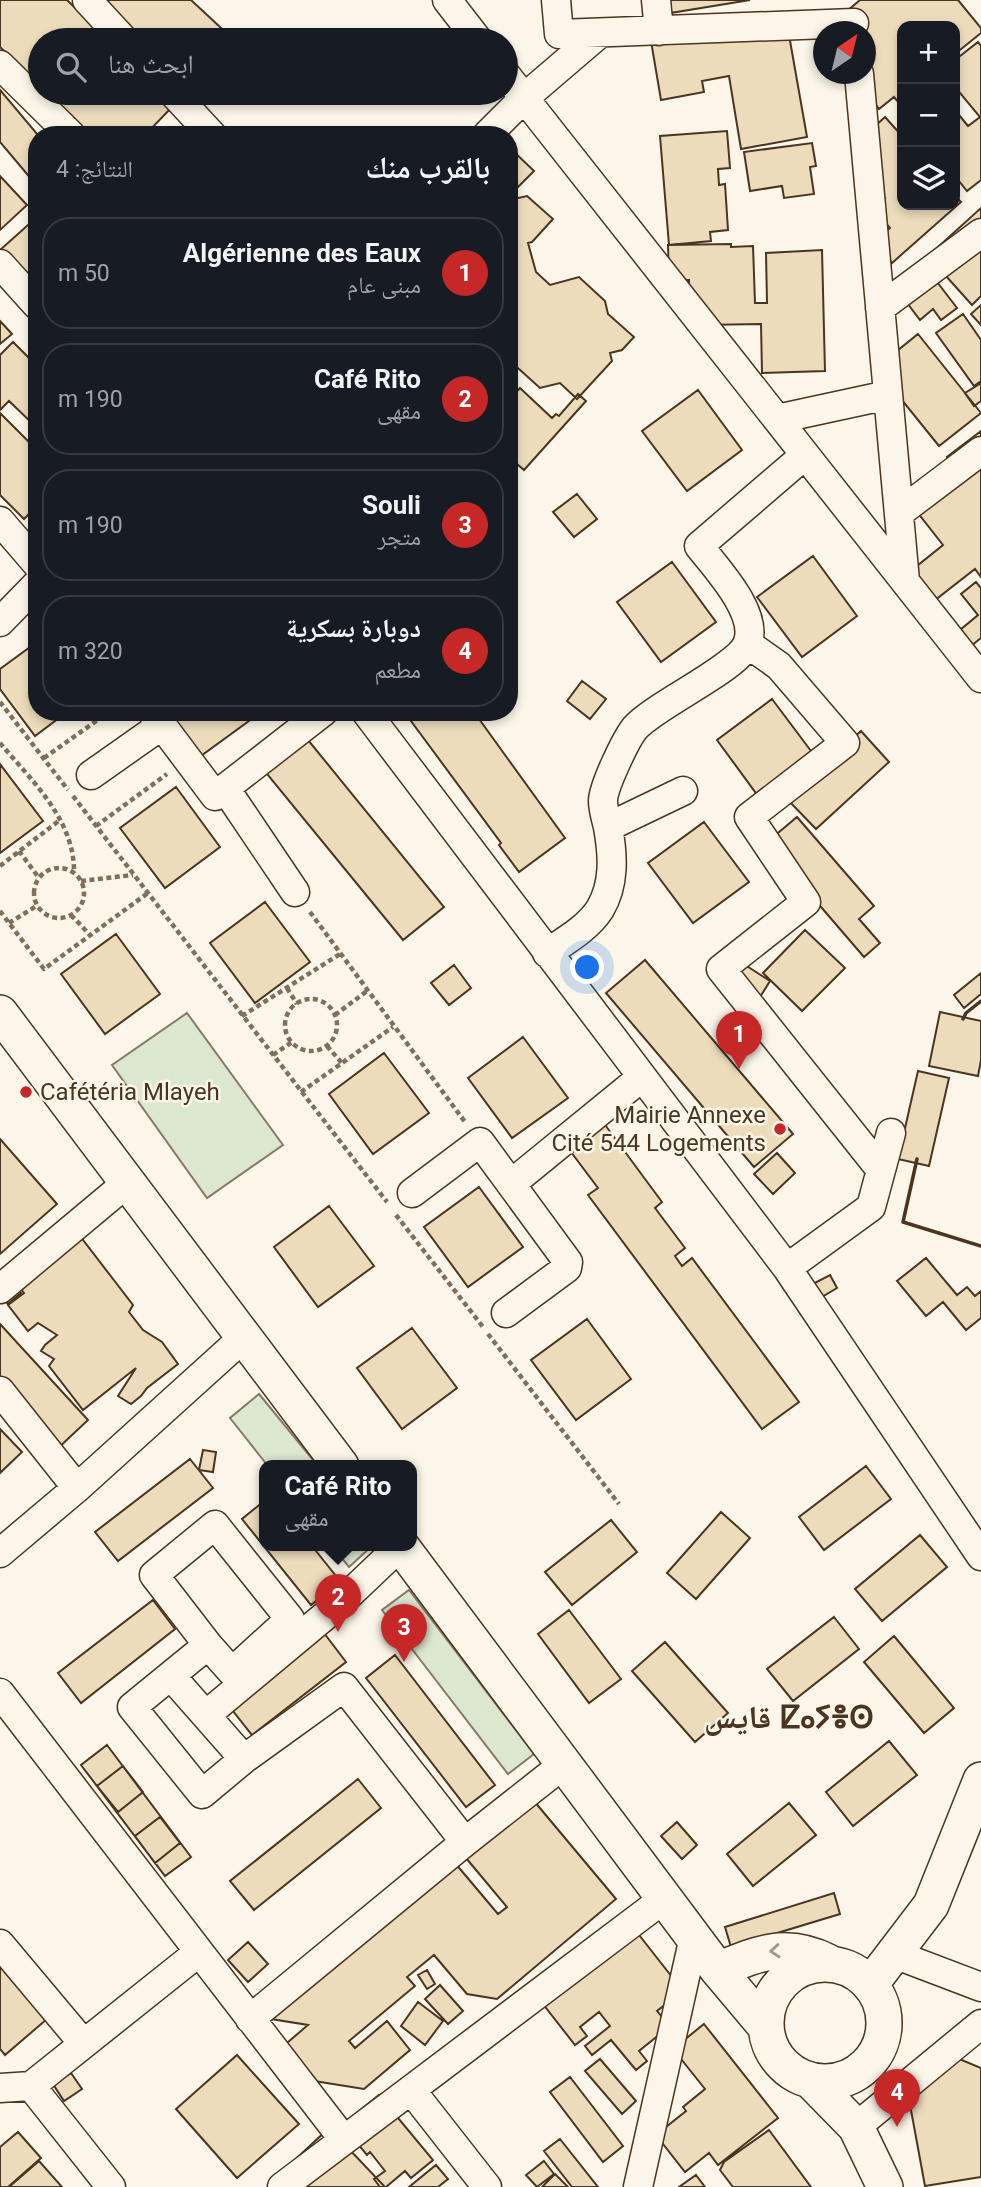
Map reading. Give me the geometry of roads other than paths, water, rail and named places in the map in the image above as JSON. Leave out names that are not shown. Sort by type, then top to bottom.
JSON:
[{"type":"main road","points":[[5,1030],[128,1182],[336,1460]]},
{"type":"main road","points":[[405,1551],[718,1970],[766,2027]]},
{"type":"main road","points":[[870,1985],[931,1905],[981,1780]]},
{"type":"main road","points":[[718,1970],[758,1953],[799,1952],[846,1968],[870,1985],[881,2004],[884,2026],[879,2048],[866,2066],[855,2075],[826,2082],[811,2081],[785,2066],[772,2048],[766,2027],[771,1998],[784,1980],[803,1968],[832,1964]]},
{"type":"main road","points":[[856,2127],[866,2066]]},
{"type":"main road","points":[[811,2081],[856,2127],[885,2187]]},
{"type":"street","points":[[87,0],[113,28]]},
{"type":"street","points":[[447,0],[469,28]]},
{"type":"street","points":[[556,0],[559,34],[659,31],[854,18]]},
{"type":"street","points":[[656,0],[659,31]]},
{"type":"street","points":[[518,104],[600,33]]},
{"type":"street","points":[[0,65],[28,93]]},
{"type":"street","points":[[860,84],[905,582]]},
{"type":"street","points":[[518,90],[981,677]]},
{"type":"street","points":[[41,105],[62,126]]},
{"type":"street","points":[[184,105],[204,126]]},
{"type":"street","points":[[495,126],[517,105]]},
{"type":"street","points":[[880,308],[981,233]]},
{"type":"street","points":[[0,264],[28,295]]},
{"type":"street","points":[[777,419],[888,395]]},
{"type":"street","points":[[899,513],[981,451]]},
{"type":"street","points":[[547,953],[576,934],[599,912],[609,891],[612,869],[603,799],[617,761],[635,728],[733,660],[748,644],[750,626],[738,598],[699,546],[805,455]]},
{"type":"street","points":[[0,521],[28,554]]},
{"type":"street","points":[[0,622],[28,593]]},
{"type":"street","points":[[748,644],[779,666],[845,743],[749,817],[806,902],[721,969],[881,1170]]},
{"type":"street","points":[[91,775],[155,721]]},
{"type":"street","points":[[158,721],[215,796],[311,721]]},
{"type":"street","points":[[373,721],[787,1268],[981,1556]]},
{"type":"street","points":[[225,788],[295,892]]},
{"type":"street","points":[[608,827],[683,791]]},
{"type":"street","points":[[511,1184],[642,1077]]},
{"type":"street","points":[[787,1268],[871,1207],[891,1133]]},
{"type":"street","points":[[412,1193],[480,1142],[568,1260],[567,1268],[506,1313]]},
{"type":"street","points":[[0,1289],[128,1182]]},
{"type":"street","points":[[0,1553],[77,1488],[244,1337]]},
{"type":"street","points":[[0,1391],[77,1488]]},
{"type":"street","points":[[215,1525],[290,1619],[232,1672],[208,1645],[153,1575],[215,1525]]},
{"type":"street","points":[[206,1714],[338,1605],[396,1551]]},
{"type":"street","points":[[208,1645],[132,1707],[202,1794],[244,1759],[344,1687],[465,1842]]},
{"type":"street","points":[[170,1676],[244,1759]]},
{"type":"street","points":[[0,1693],[344,2140]]},
{"type":"street","points":[[250,2019],[564,1764]]},
{"type":"street","points":[[284,2187],[665,1898]]},
{"type":"street","points":[[638,2187],[694,1937]]},
{"type":"street","points":[[0,1944],[83,2043]]},
{"type":"street","points":[[0,2088],[31,2086],[199,1951]]},
{"type":"street","points":[[894,1954],[981,1987]]},
{"type":"street","points":[[856,2127],[981,2024]]},
{"type":"street","points":[[31,2086],[111,2187]]},
{"type":"street","points":[[411,2090],[487,2187]]},
{"type":"place","name":"Algérienne des Eaux","points":[[739,1069]]},
{"type":"place","name":"Cafétéria Mlayeh","points":[[26,1092]]},
{"type":"place","name":"Mairie Annexe Cité 544 Logements","points":[[780,1129]]},
{"type":"place","name":"Café Rito","points":[[338,1632]]},
{"type":"place","name":"Souli","points":[[404,1662]]},
{"type":"place","name":"دوبارة بسكرية","points":[[897,2127]]},
{"type":"district","name":"قايس ⵇⴰⵢⴻⵙ","points":[[789,1717]]}]
